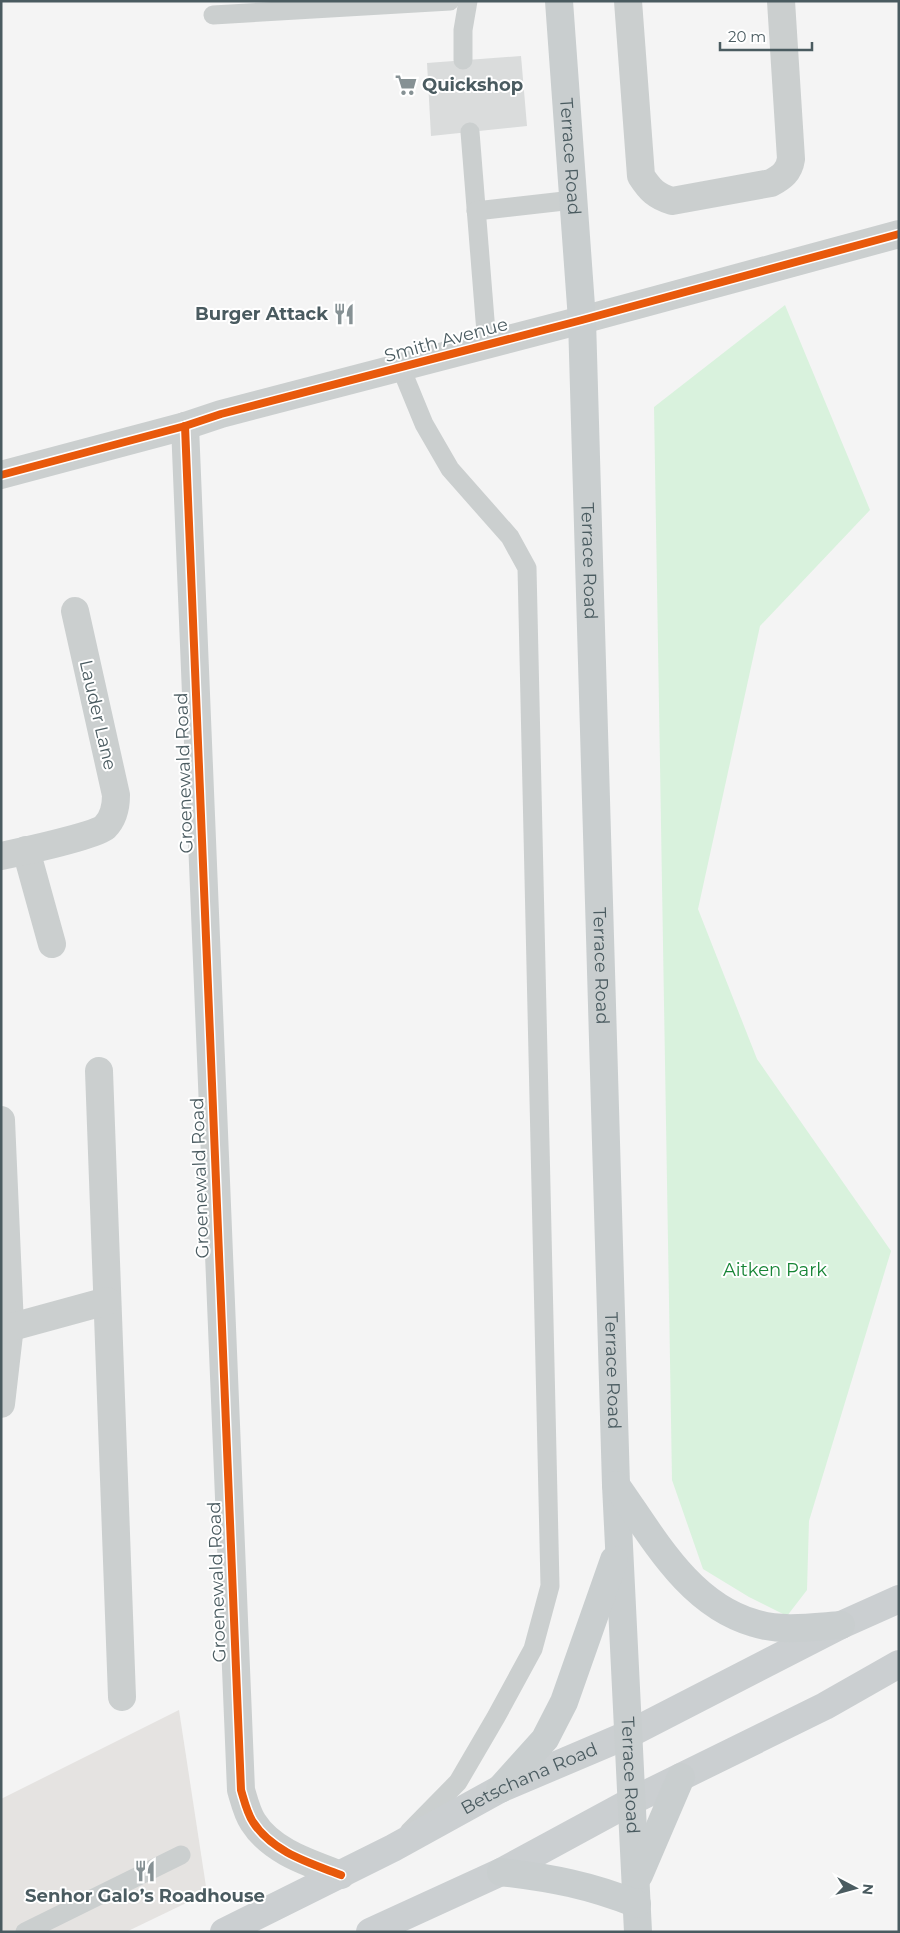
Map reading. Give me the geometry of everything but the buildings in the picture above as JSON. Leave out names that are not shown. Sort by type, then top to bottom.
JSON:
[{"type":"main road","name":"Terrace Road","points":[[559,1],[582,320],[616,1485],[638,1932]]},
{"type":"main road","points":[[616,1485],[671,1563],[698,1592],[728,1613],[755,1624],[788,1628],[841,1625]]},
{"type":"main road","points":[[500,1789],[545,1739],[564,1702],[619,1546]]},
{"type":"main road","name":"Betschana Road","points":[[234,1927],[341,1875],[500,1789],[627,1735],[841,1625],[899,1599]]},
{"type":"main road","points":[[370,1932],[501,1872],[632,1801],[825,1706],[899,1664]]},
{"type":"main road","points":[[501,1872],[565,1881],[603,1891],[636,1894],[646,1856],[681,1778]]},
{"type":"street","points":[[628,1],[641,176],[649,189],[658,197],[672,201],[771,183],[782,177],[790,168],[781,1]]},
{"type":"street","name":"Smith Avenue","points":[[1,475],[185,426],[221,414],[582,320],[899,234]]},
{"type":"street","name":"Groenewald Road","points":[[185,426],[240,1790],[253,1822],[278,1848],[341,1875]]},
{"type":"street","name":"Lauder Lane","points":[[14,853],[89,834],[105,828],[116,807],[116,795],[75,610]]},
{"type":"street","points":[[14,853],[52,944]]},
{"type":"street","points":[[99,1071],[122,1697]]},
{"type":"street","points":[[1,1120],[6,1328],[1,1404]]},
{"type":"street","points":[[6,1328],[107,1301]]},
{"type":"lane","points":[[213,15],[450,1]]},
{"type":"lane","points":[[463,60],[463,30],[468,1]]},
{"type":"lane","points":[[470,132],[487,345]]},
{"type":"lane","points":[[476,211],[573,200]]},
{"type":"lane","points":[[393,1848],[458,1782],[496,1717],[532,1649],[550,1586],[527,568],[510,537],[450,469],[424,424],[401,368]]},
{"type":"lane","points":[[25,1932],[181,1855]]},
{"type":"shaded area","points":[[179,1710],[207,1893],[126,1932],[1,1932],[1,1799]]},
{"type":"green space","name":"Aitken Park","points":[[785,305],[870,510],[760,626],[698,909],[757,1059],[891,1251],[809,1521],[807,1590],[787,1616],[749,1597],[703,1569],[672,1480],[654,407]]},
{"type":"cycle path","points":[[1,475],[185,426],[221,414],[582,320],[899,234]]},
{"type":"cycle path","points":[[185,426],[241,1790],[251,1818],[270,1841],[292,1855],[341,1875]]},
{"type":"place","name":"Quickshop","points":[[406,85]]},
{"type":"place","name":"Burger Attack","points":[[344,314]]},
{"type":"place","name":"Senhor Galo’s Roadhouse","points":[[145,1871]]}]
